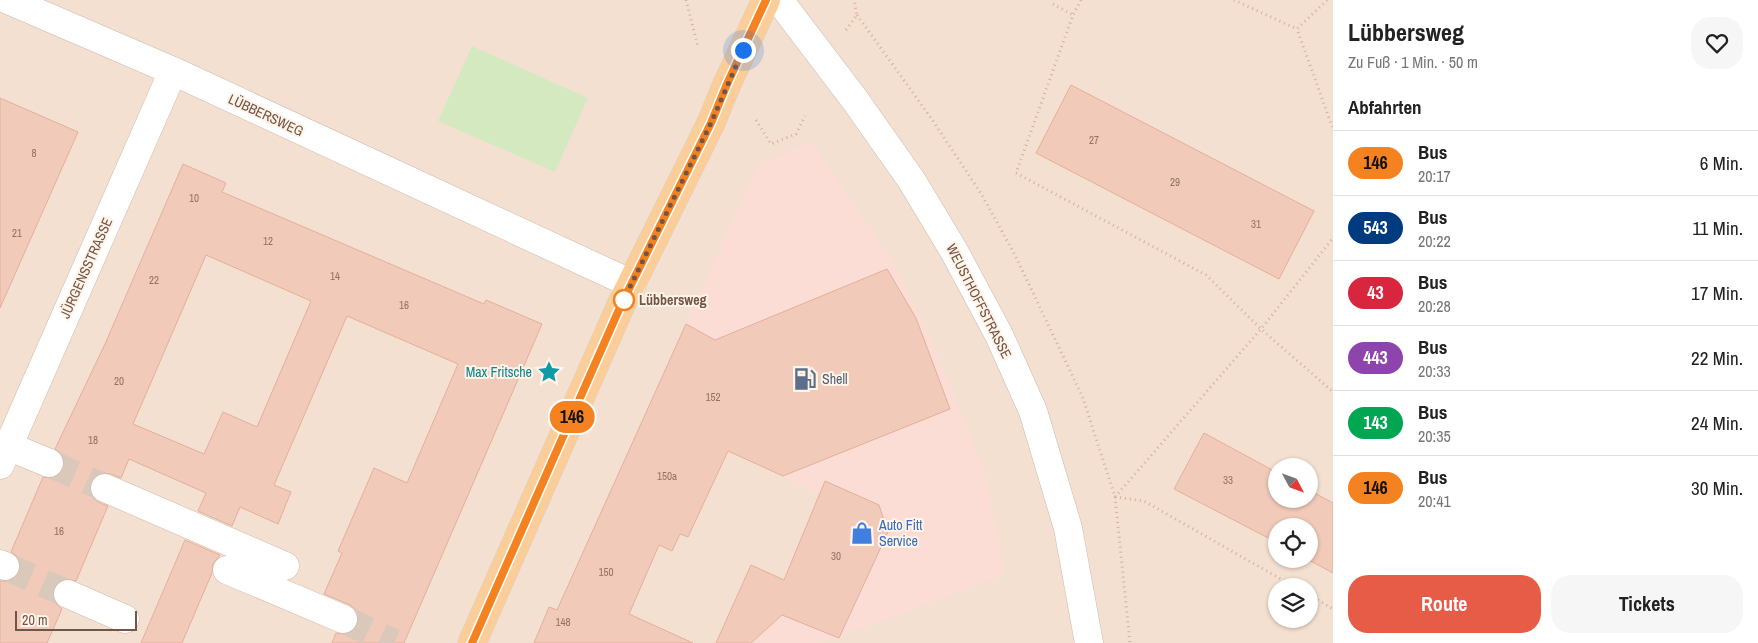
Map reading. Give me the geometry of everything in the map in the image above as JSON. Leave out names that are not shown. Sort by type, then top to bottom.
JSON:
[{"type":"main road","points":[[472,643],[632,284],[711,123],[766,0]]},
{"type":"street","name":"LÜBBERSWEG","points":[[8,0],[173,71],[632,284]]},
{"type":"street","name":"WEUSTHOFFSTRASSE","points":[[779,0],[855,100],[912,181],[954,250],[999,335],[1032,411],[1068,528],[1089,643]]},
{"type":"street","name":"JÜRGENSSTRASSE","points":[[4,456],[173,71]]},
{"type":"street","points":[[4,456],[49,463]]},
{"type":"street","points":[[105,488],[285,566]]},
{"type":"street","points":[[227,570],[343,619]]},
{"type":"street","points":[[68,594],[125,619]]},
{"type":"path","points":[[686,0],[698,47]]},
{"type":"path","points":[[844,33],[856,15],[854,0]]},
{"type":"path","points":[[1082,0],[1073,15],[1016,173],[1206,275],[1261,329],[1333,392]]},
{"type":"path","points":[[1234,0],[1297,29],[1333,129]]},
{"type":"path","points":[[1297,29],[1327,0]]},
{"type":"path","points":[[1053,4],[1073,15]]},
{"type":"path","points":[[756,120],[771,144],[796,134],[805,116]]},
{"type":"path","points":[[1279,578],[1144,501],[1115,497],[1261,329],[1333,238]]},
{"type":"path","points":[[1318,600],[1333,609]]},
{"type":"shaded area","points":[[0,0],[1333,0],[1333,643],[0,643]]},
{"type":"shaded area","name":"Shell","points":[[811,141],[895,265],[941,363],[984,470],[1005,574],[890,618],[816,643],[756,643],[819,493],[728,451],[655,395],[757,166]]},
{"type":"green space","points":[[472,46],[588,98],[555,172],[438,121]]},
{"type":"building","points":[[1071,85],[1314,211],[1279,279],[1036,153]]},
{"type":"building","points":[[0,98],[78,132],[0,308]]},
{"type":"building","points":[[183,164],[226,183],[222,192],[484,304],[486,300],[542,324],[404,643],[332,643],[336,633],[345,634],[353,631],[358,625],[358,617],[356,610],[350,605],[324,594],[342,553],[338,551],[374,468],[407,483],[458,364],[347,316],[274,485],[291,492],[278,524],[240,507],[232,526],[198,511],[206,493],[129,459],[121,478],[103,473],[96,475],[91,481],[89,489],[92,497],[108,506],[76,581],[66,579],[58,582],[54,587],[53,596],[56,604],[62,609],[47,643],[0,643],[0,581],[8,581],[15,578],[20,571],[18,557],[11,552],[43,477],[52,478],[58,476],[63,469],[64,460],[62,454],[55,449],[105,344]],"holes":[[[206,255],[311,301],[257,427],[223,412],[204,454],[133,424]]]},
{"type":"building","points":[[887,269],[916,318],[950,409],[783,476],[728,451],[688,537],[680,534],[672,551],[659,545],[629,614],[693,643],[534,643],[549,607],[557,610],[686,324],[715,340]]},
{"type":"building","points":[[1204,433],[1268,468],[1268,508],[1318,508],[1318,495],[1333,503],[1333,573],[1318,565],[1318,518],[1268,518],[1268,538],[1174,489]]},
{"type":"building","points":[[825,481],[879,505],[888,532],[839,638],[782,615],[751,643],[716,643],[751,565],[784,580]]},
{"type":"building","points":[[185,540],[220,555],[213,564],[212,573],[182,643],[141,643]]},
{"type":"tunnel","points":[[49,463],[105,488]]},
{"type":"tunnel","points":[[5,566],[68,594]]},
{"type":"tunnel","points":[[343,619],[394,643]]},
{"type":"bus line","name":"146","points":[[472,643],[621,305],[711,123],[766,0]]},
{"type":"place","name":"Lübbersweg","points":[[624,300]]},
{"type":"place","name":"Max Fritsche","points":[[549,372]]},
{"type":"place","name":"Shell","points":[[805,379]]},
{"type":"place","name":"Auto Fitt Service","points":[[862,533]]},
{"type":"route","points":[[624,300],[621,305],[711,123],[743,50]]}]
